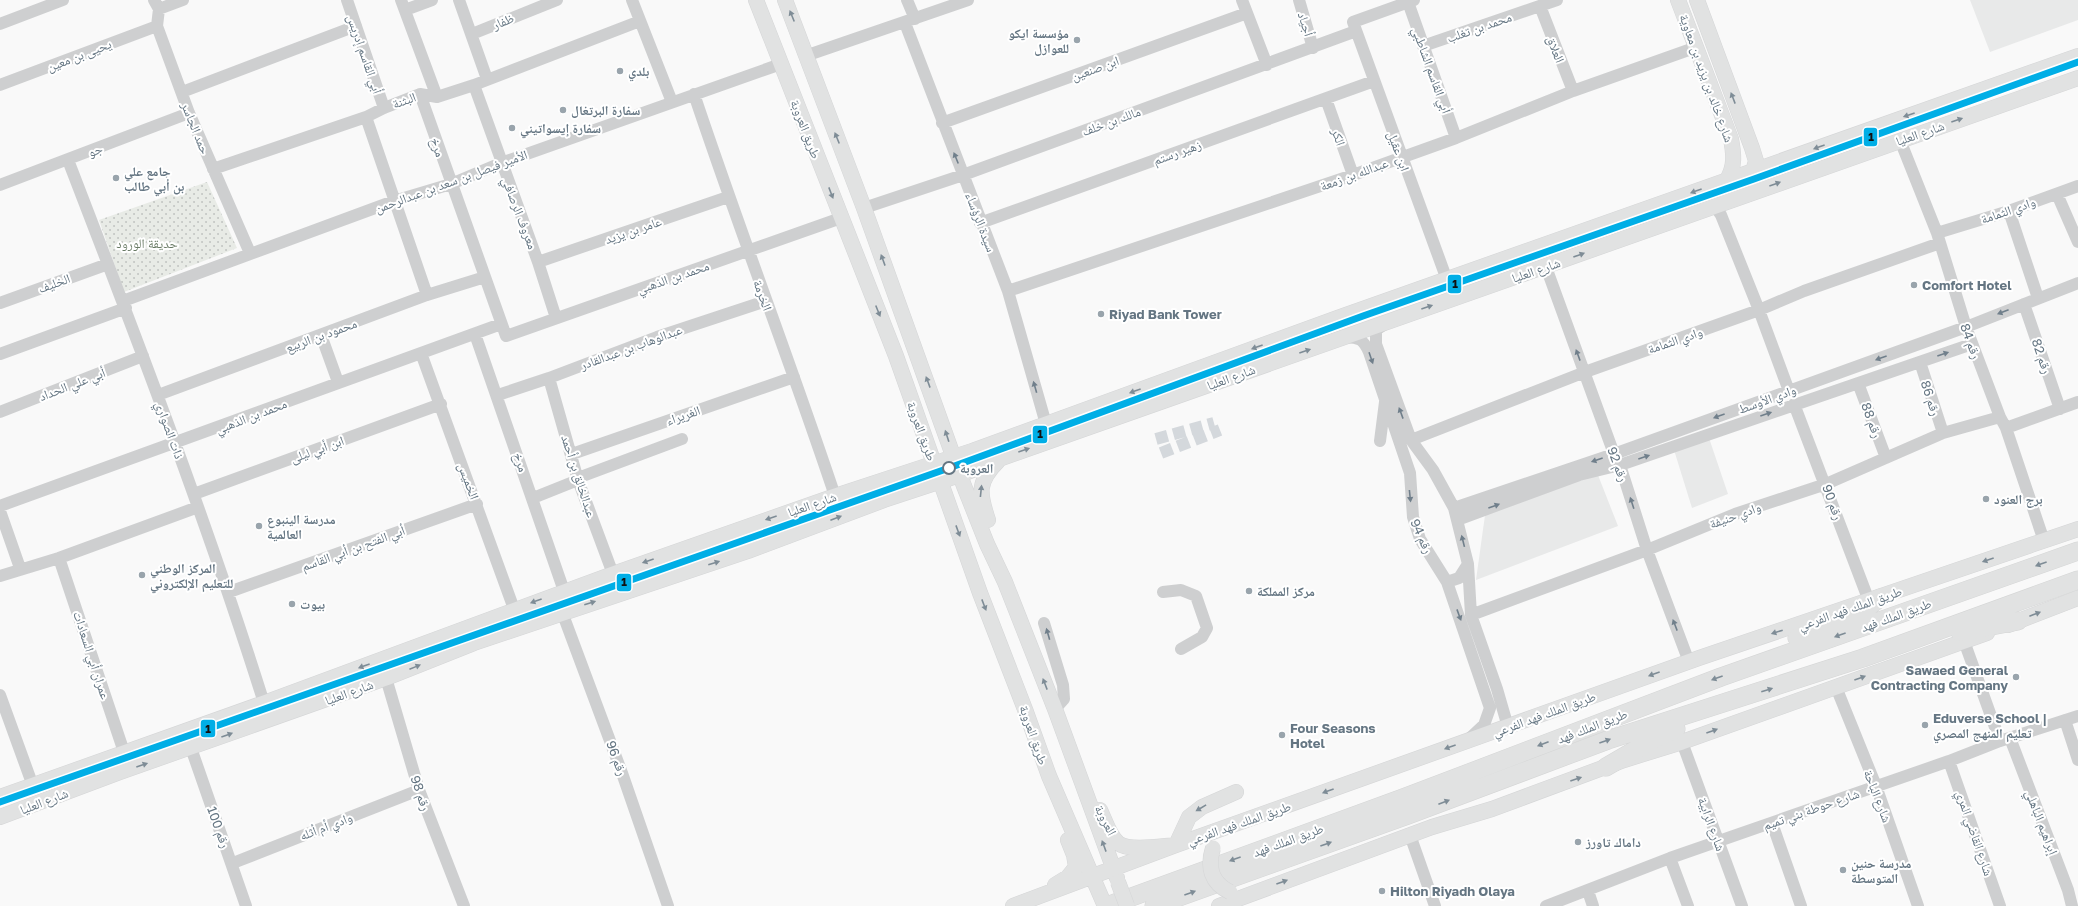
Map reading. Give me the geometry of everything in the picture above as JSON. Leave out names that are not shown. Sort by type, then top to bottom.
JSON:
[{"type":"highway","name":"طريق الملك فهد","points":[[1106,906],[1403,798],[1736,672],[2078,551]]},
{"type":"highway","name":"طريق الملك فهد","points":[[1154,906],[1408,815],[1608,740],[1716,706],[1908,642],[2078,580]]},
{"type":"highway","points":[[1736,672],[1746,659],[1856,616],[1875,599]]},
{"type":"highway","points":[[1908,642],[2018,621]]},
{"type":"highway","points":[[1606,767],[1654,739],[1686,725],[1716,706]]},
{"type":"main road","name":"طريق العروبة","points":[[756,0],[896,356],[940,481],[1049,776],[1106,906]]},
{"type":"main road","name":"طريق العروبة","points":[[785,0],[808,55],[827,114],[864,208],[960,475],[987,544],[1005,582],[1055,709],[1075,768],[1127,906]]},
{"type":"main road","name":"شارع خالد بن يزيد بن معاوية","points":[[1678,0],[1730,139],[1734,160],[1732,171],[1727,180]]},
{"type":"main road","name":"شارع خالد بن يزيد بن معاوية","points":[[1697,0],[1756,161],[1753,171]]},
{"type":"main road","name":"شارع العليا","points":[[0,797],[264,703],[564,591],[835,496],[954,457],[1386,301],[2078,56]]},
{"type":"main road","name":"شارع العليا","points":[[0,817],[120,772],[386,678],[562,612],[748,551],[884,500],[960,475],[1002,458],[1391,319],[1546,267],[1714,205],[1738,198],[2078,78]]},
{"type":"main road","points":[[1730,139],[1740,141],[1746,135]]},
{"type":"main road","points":[[1738,198],[1749,184],[1753,171]]},
{"type":"main road","points":[[1386,301],[1377,310],[1375,317],[1383,320],[1391,319]]},
{"type":"main road","points":[[1002,458],[989,470],[980,492],[1001,557],[1005,582]]},
{"type":"main road","name":"طريق الملك فهد الفرعي","points":[[1013,906],[1093,875],[1116,876],[1176,845],[1689,662],[2078,529]]},
{"type":"main road","points":[[1219,906],[1410,835],[1492,809],[1606,767],[1682,742],[1964,641],[2078,598]]},
{"type":"main road","points":[[466,628],[510,612],[520,615],[518,624],[509,631]]},
{"type":"main road","points":[[107,758],[86,768],[86,774],[90,777],[120,772]]},
{"type":"main road","name":"العروبة","points":[[1075,768],[1091,791],[1117,842],[1135,848],[1176,845]]},
{"type":"main road","points":[[1039,896],[1068,877],[1076,867],[1074,855],[1052,800],[1049,776]]},
{"type":"main road","points":[[1176,845],[1189,817],[1202,807],[1236,792]]},
{"type":"main road","points":[[1238,824],[1224,835],[1213,848],[1210,857],[1212,875],[1221,888],[1230,892],[1261,890]]},
{"type":"street","points":[[0,24],[63,0]]},
{"type":"street","points":[[156,5],[183,0]]},
{"type":"street","name":"أبي القاسم إدريس","points":[[346,0],[384,108]]},
{"type":"street","points":[[432,0],[403,5],[437,97]]},
{"type":"street","points":[[459,0],[487,79]]},
{"type":"street","name":"ظفار","points":[[472,34],[557,0]]},
{"type":"street","points":[[632,0],[672,102]]},
{"type":"street","name":"سيدة الرؤساء","points":[[908,0],[910,21],[942,123],[1008,291],[1046,424]]},
{"type":"street","points":[[808,55],[968,0]]},
{"type":"street","points":[[1242,0],[1267,65]]},
{"type":"street","name":"أجياد","points":[[1299,0],[1313,48]]},
{"type":"street","name":"محمد بن تغلب","points":[[1423,46],[1557,0]]},
{"type":"street","name":"مالك بن خلف","points":[[864,208],[963,175],[1313,48],[1354,27],[1411,1]]},
{"type":"street","name":"أبي القاسم الشاطبي","points":[[1411,1],[1423,46],[1456,138]]},
{"type":"street","name":"حمد الجاسر","points":[[156,5],[158,26],[189,113],[250,253]]},
{"type":"street","name":"العلاق","points":[[1540,6],[1573,91]]},
{"type":"street","name":"ابن صنعين","points":[[942,123],[1247,13]]},
{"type":"street","name":"البثنة","points":[[213,169],[366,117],[384,108],[420,94],[437,97],[474,85],[640,21]]},
{"type":"street","name":"يحيى بن معين","points":[[0,85],[158,26]]},
{"type":"street","points":[[182,92],[356,26]]},
{"type":"street","name":"ابن عقيل","points":[[1354,27],[1447,280]]},
{"type":"street","name":"عبدالله بن زمعة","points":[[1008,291],[1353,176],[1401,157],[1456,138],[1573,91],[1697,48]]},
{"type":"street","name":"الأمير فيصل بن سعد بن عبدالرحمن","points":[[0,354],[250,253],[394,201],[451,184],[501,163],[780,64]]},
{"type":"street","name":"زهير رستم","points":[[980,223],[1374,81]]},
{"type":"street","name":"معروف الرصافي","points":[[474,85],[538,262],[556,318]]},
{"type":"street","name":"مرخ","points":[[420,94],[506,336]]},
{"type":"street","name":"الخرمة","points":[[694,94],[728,197],[794,376],[835,496]]},
{"type":"street","name":"الكر","points":[[1326,99],[1353,176]]},
{"type":"street","name":"جو","points":[[0,185],[189,113]]},
{"type":"street","points":[[366,117],[427,295]]},
{"type":"street","name":"رقم 84","points":[[1900,140],[1938,238],[1966,327],[2000,417],[2006,428],[2044,541]]},
{"type":"street","name":"ذات الصواري","points":[[68,160],[125,304],[194,494],[229,592],[264,703]]},
{"type":"street","name":"وادي الثمامة","points":[[1411,440],[1585,372],[1759,310],[1938,238],[2078,186]]},
{"type":"street","points":[[2057,194],[2078,242]]},
{"type":"street","name":"عامر بن يزيد","points":[[538,262],[728,197]]},
{"type":"street","points":[[1714,205],[1721,215],[1759,310],[1789,391]]},
{"type":"street","points":[[2009,211],[2038,298]]},
{"type":"street","name":"محمد بن الذهبي","points":[[506,336],[841,218]]},
{"type":"street","name":"الخليف","points":[[0,303],[108,264]]},
{"type":"street","name":"رقم 92","points":[[1546,267],[1614,454],[1620,465],[1647,550],[1689,662]]},
{"type":"street","name":"محمود بن الربيع","points":[[158,395],[427,295],[485,277]]},
{"type":"street","name":"وادي الأوسط","points":[[1456,514],[1614,454],[1966,327],[2078,283]]},
{"type":"street","name":"عبدالوهاب بن عبدالقادر","points":[[498,395],[657,337],[766,301]]},
{"type":"street","name":"رقم 82","points":[[2024,304],[2060,409]]},
{"type":"street","points":[[1391,319],[1376,330],[1376,339],[1411,440],[1433,470],[1456,514],[1468,564],[1471,615],[1498,689],[1508,727]]},
{"type":"street","name":"محمد بن الذهبي","points":[[0,506],[175,444],[338,382],[421,354],[501,324]]},
{"type":"street","name":"مرخ","points":[[475,334],[498,395],[564,591]]},
{"type":"street","points":[[321,335],[338,382]]},
{"type":"street","name":"رقم 94","points":[[1344,337],[1359,338],[1364,341],[1410,473],[1409,480],[1413,517],[1420,539],[1447,582],[1472,651],[1490,708],[1484,725],[1468,740]]},
{"type":"street","name":"وادي الأوسط","points":[[1456,514],[1579,475],[1620,465],[1972,344]]},
{"type":"street","name":"الخميس","points":[[421,354],[441,404],[514,609]]},
{"type":"street","name":"أبي علي الحداد","points":[[0,412],[144,356]]},
{"type":"street","name":"رقم 86","points":[[1920,362],[1943,434]]},
{"type":"street","name":"الغريراء","points":[[572,454],[794,376]]},
{"type":"street","name":"عبدالخالق بن أحمد","points":[[548,378],[572,454],[578,480],[613,574]]},
{"type":"street","name":"رقم 88","points":[[1858,382],[1886,458]]},
{"type":"street","points":[[1380,441],[1385,401]]},
{"type":"street","points":[[2006,428],[2078,402]]},
{"type":"street","name":"ابن أبي ليلى","points":[[194,494],[441,404]]},
{"type":"street","name":"رقم 90","points":[[1794,404],[1875,599]]},
{"type":"street","name":"وادي حنيفة","points":[[1471,615],[1647,550],[1735,514],[1826,484],[1943,434],[2000,417]]},
{"type":"street","points":[[533,498],[578,480],[590,473],[682,439]]},
{"type":"street","points":[[1409,480],[1416,471],[1423,468],[1433,470]]},
{"type":"street","name":"أبي الفتح بن أبي القاسم","points":[[229,592],[477,504]]},
{"type":"street","points":[[0,576],[20,568],[59,558],[198,507]]},
{"type":"street","points":[[0,511],[20,568]]},
{"type":"street","name":"عمران أبي السعادات","points":[[59,558],[124,752]]},
{"type":"street","points":[[1447,582],[1460,578],[1468,564]]},
{"type":"street","points":[[1163,592],[1181,590],[1196,596],[1207,628],[1202,637],[1180,649]]},
{"type":"street","name":"رقم 96","points":[[562,612],[625,780],[668,906]]},
{"type":"street","points":[[1044,623],[1063,685],[1064,699],[1055,709]]},
{"type":"street","name":"إبراهيم الباهلي","points":[[1964,641],[2005,740],[2073,889],[2072,906]]},
{"type":"street","points":[[1472,651],[1479,656],[1490,682],[1498,689]]},
{"type":"street","name":"رقم 98","points":[[386,678],[419,790],[464,906]]},
{"type":"street","name":"شارع الباحة","points":[[1836,687],[1876,786],[1918,906]]},
{"type":"street","points":[[1,698],[33,786]]},
{"type":"street","name":"شارع حوطة بني تميم","points":[[1546,906],[1718,840],[1772,823],[2005,740],[2078,716]]},
{"type":"street","points":[[2065,720],[2078,760]]},
{"type":"street","name":"شارع الرابية","points":[[1682,742],[1742,906]]},
{"type":"street","name":"رقم 100","points":[[191,748],[233,863],[246,906]]},
{"type":"street","name":"شارع القاضي المري","points":[[1949,761],[2000,906]]},
{"type":"street","name":"وادي أم أثله","points":[[233,863],[419,790]]},
{"type":"street","points":[[1772,823],[1801,906]]},
{"type":"street","points":[[1410,835],[1435,906]]},
{"type":"street","points":[[1670,858],[1688,906]]},
{"type":"street","points":[[1588,891],[1594,906]]},
{"type":"shaded area","points":[[1970,0],[2078,0],[2078,20],[1990,52]]},
{"type":"shaded area","points":[[1709,438],[1728,494],[1692,508],[1674,450]]},
{"type":"shaded area","points":[[1596,470],[1618,526],[1476,580],[1486,508]]},
{"type":"green space","name":"حديقة الورود","points":[[207,182],[237,248],[124,292],[99,220]]},
{"type":"tunnel","points":[[1156,439],[1214,423]]},
{"type":"tunnel","points":[[1161,453],[1220,430]]},
{"type":"transit line","name":"1","points":[[0,802],[949,468],[1363,316],[1754,179],[2078,62]]},
{"type":"place","name":"مؤسسة ايكو للعوازل","points":[[1077,40]]},
{"type":"place","name":"بلدي","points":[[620,71]]},
{"type":"place","name":"سفارة البرتغال","points":[[563,110]]},
{"type":"place","name":"سفارة إيسواتيني","points":[[512,128]]},
{"type":"place","name":"جامع علي بن أبي طالب","points":[[116,178]]},
{"type":"place","name":"Comfort Hotel","points":[[1914,285]]},
{"type":"place","name":"Riyad Bank Tower","points":[[1101,314]]},
{"type":"place","name":"العروبة","points":[[949,468]]},
{"type":"place","name":"برج العنود","points":[[1986,499]]},
{"type":"place","name":"مدرسة الينبوع العالمية","points":[[259,526]]},
{"type":"place","name":"المركز الوطني للتعليم الإلكتروني","points":[[142,575]]},
{"type":"place","name":"مركز المملكة","points":[[1249,591]]},
{"type":"place","name":"بيوت","points":[[292,604]]},
{"type":"place","name":"Sawaed General Contracting Company","points":[[2016,677]]},
{"type":"place","name":"Eduverse School | تعليم المنهج المصري","points":[[1925,725]]},
{"type":"place","name":"Four Seasons Hotel","points":[[1282,735]]},
{"type":"place","name":"داماك تاورز","points":[[1578,842]]},
{"type":"place","name":"مدرسة حنين المتوسطة","points":[[1843,870]]},
{"type":"place","name":"Hilton Riyadh Olaya","points":[[1382,891]]}]
